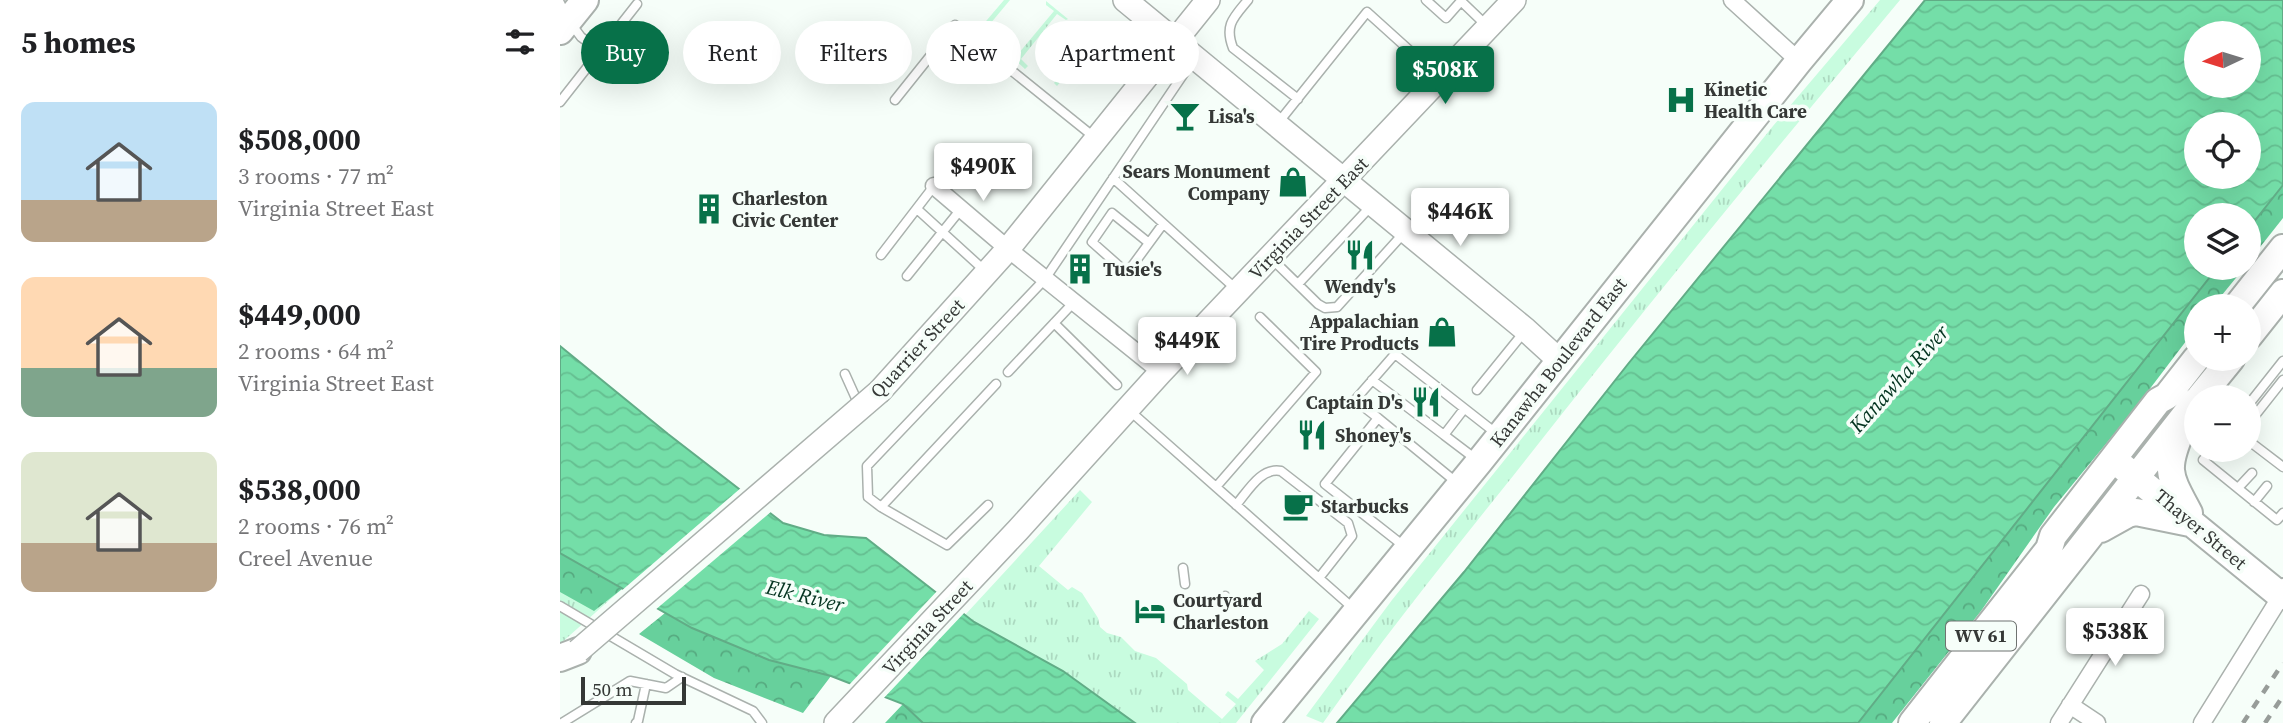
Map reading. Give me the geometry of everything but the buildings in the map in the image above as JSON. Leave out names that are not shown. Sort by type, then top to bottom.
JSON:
[{"type":"main road","points":[[563,18],[585,0]]},
{"type":"main road","name":"Quarrier Street","points":[[1191,21],[1208,0]]},
{"type":"main road","name":"Virginia Street East","points":[[1018,530],[1161,372],[1514,0]]},
{"type":"main road","name":"Kanawha Boulevard East","points":[[1265,723],[1479,462],[1850,0]]},
{"type":"main road","points":[[1131,2],[1153,21]]},
{"type":"main road","points":[[1199,60],[1560,361]]},
{"type":"main road","name":"Quarrier Street","points":[[566,658],[857,399],[880,391],[1008,249],[1140,84]]},
{"type":"main road","points":[[2247,294],[2283,248]]},
{"type":"main road","points":[[2261,321],[2283,293]]},
{"type":"main road","name":"WV 61","points":[[1943,723],[2091,535],[2167,396],[2187,371]]},
{"type":"main road","name":"WV 61","points":[[2210,385],[2221,371]]},
{"type":"main road","name":"WV 61","points":[[2049,549],[2053,536],[2158,401],[2167,396]]},
{"type":"main road","name":"WV 61","points":[[1912,723],[2049,549],[2063,540],[2184,414]]},
{"type":"main road","points":[[2184,426],[2171,454],[2172,479],[2195,524]]},
{"type":"main road","name":"Thayer Street","points":[[2128,471],[2282,594]]},
{"type":"main road","points":[[2091,535],[2128,513],[2136,512],[2195,524]]},
{"type":"main road","name":"Virginia Street","points":[[836,723],[1018,530]]},
{"type":"street","points":[[1732,0],[1799,61]]},
{"type":"street","points":[[934,186],[1161,372]]},
{"type":"street","points":[[2059,723],[2141,594]]},
{"type":"street","points":[[2202,723],[2282,594]]},
{"type":"street","points":[[2070,705],[2097,723]]},
{"type":"lane","points":[[1248,0],[1231,21],[1229,37],[1233,48],[1298,99]]},
{"type":"lane","points":[[1426,0],[1446,18],[1461,0],[1489,28]]},
{"type":"lane","points":[[624,21],[637,4]]},
{"type":"lane","points":[[1276,125],[1367,12],[1441,78]]},
{"type":"lane","points":[[563,18],[581,37]]},
{"type":"lane","points":[[895,100],[955,25],[1096,139]]},
{"type":"lane","points":[[560,102],[581,75]]},
{"type":"lane","points":[[989,505],[947,545],[868,498],[867,466],[1045,279],[1177,84]]},
{"type":"lane","points":[[1113,178],[1238,291]]},
{"type":"lane","points":[[881,255],[934,186]]},
{"type":"lane","points":[[1098,201],[1149,243]]},
{"type":"lane","points":[[1298,284],[1372,205]]},
{"type":"lane","points":[[917,209],[986,272]]},
{"type":"lane","points":[[907,276],[961,209]]},
{"type":"lane","points":[[1112,213],[1092,242],[1127,273],[1163,224]]},
{"type":"lane","points":[[1271,257],[1318,304],[1325,308],[1337,307],[1405,231]]},
{"type":"lane","points":[[1008,372],[1074,302]]},
{"type":"lane","points":[[1216,487],[1316,372],[1260,317]]},
{"type":"lane","points":[[1054,323],[1117,385]]},
{"type":"lane","points":[[1478,390],[1526,330]]},
{"type":"lane","points":[[1459,485],[1354,400],[1395,354],[1500,436]]},
{"type":"lane","points":[[2261,389],[2283,361]]},
{"type":"lane","points":[[845,374],[857,399]]},
{"type":"lane","points":[[1371,380],[1479,462]]},
{"type":"lane","points":[[2261,407],[2283,380]]},
{"type":"lane","points":[[880,507],[996,384]]},
{"type":"lane","points":[[1444,435],[1464,408]]},
{"type":"lane","points":[[1128,409],[1356,611]]},
{"type":"lane","points":[[1378,418],[1325,484],[1408,549]]},
{"type":"lane","points":[[2261,454],[2281,469]]},
{"type":"lane","points":[[2206,462],[2277,520],[2283,513]]},
{"type":"lane","points":[[1236,505],[1264,473],[1281,471],[1348,523],[1352,536],[1319,578]]},
{"type":"lane","points":[[2238,488],[2252,473]]},
{"type":"lane","points":[[2254,502],[2267,486]]},
{"type":"lane","points":[[1183,568],[1185,584]]},
{"type":"lane","points":[[1212,602],[1225,596]]},
{"type":"lane","points":[[560,606],[682,677],[753,711],[762,723]]},
{"type":"lane","points":[[562,723],[630,681],[666,688],[682,677]]},
{"type":"lane","points":[[636,723],[646,684]]},
{"type":"green space","points":[[1004,0],[1010,0],[992,21],[986,21]]},
{"type":"green space","points":[[1880,0],[1900,0],[1608,356],[1416,598],[1323,723],[1306,716],[1392,600],[1773,126]]},
{"type":"green space","points":[[1046,1],[1068,19],[1057,14],[1051,21],[1046,21],[1054,11],[1046,5]]},
{"type":"green space","points":[[1035,34],[1035,42],[1021,59],[1021,51]]},
{"type":"green space","points":[[1021,59],[1028,66],[1025,69],[1021,65]]},
{"type":"green space","points":[[2283,185],[2283,218],[2261,246],[2261,213]]},
{"type":"green space","points":[[2208,280],[2234,280],[2223,294],[2196,294]]},
{"type":"green space","points":[[2184,310],[2184,344],[2054,507],[1981,611],[1892,723],[1858,723]]},
{"type":"green space","points":[[1080,490],[1092,502],[1039,566],[1068,590],[1072,587],[1082,593],[1098,618],[1100,627],[1107,633],[1121,637],[1135,651],[1156,658],[1222,719],[1236,704],[1225,695],[1228,691],[1238,699],[1264,670],[1255,661],[1282,644],[1309,611],[1319,619],[1236,723],[1135,723],[1063,671],[965,615]]},
{"type":"green space","points":[[560,553],[622,589],[560,644]]},
{"type":"green space","points":[[560,553],[622,589],[594,611],[560,592]]},
{"type":"green space","points":[[665,613],[692,628],[769,660],[831,676],[803,713],[714,678],[639,634]]},
{"type":"green space","points":[[903,704],[923,723],[885,723]]},
{"type":"water","name":"Kanawha River","points":[[1925,0],[2283,0],[2283,185],[2261,213],[2261,203],[2184,203],[2184,280],[2208,280],[2196,294],[2184,294],[2184,310],[1858,723],[1337,723],[1464,572],[1628,364]]},
{"type":"water","name":"Elk River","points":[[560,346],[783,523],[824,535],[866,538],[974,622],[1063,671],[1135,723],[923,723],[903,704],[831,676],[769,660],[692,628],[560,553]]},
{"type":"pier","points":[[742,487],[772,511],[654,611],[620,592]]},
{"type":"pier","points":[[938,590],[966,611],[882,700],[848,686]]},
{"type":"railway","points":[[2243,723],[2283,663]]},
{"type":"railway","points":[[2265,723],[2283,696]]},
{"type":"place","name":"Kinetic Health Care","points":[[1681,100]]},
{"type":"place","name":"Lisa's","points":[[1185,116]]},
{"type":"place","name":"Sears Monument Company","points":[[1293,182]]},
{"type":"place","name":"Charleston Civic Center","points":[[709,209]]},
{"type":"place","name":"Wendy's","points":[[1360,255]]},
{"type":"place","name":"Tusie's","points":[[1080,269]]},
{"type":"place","name":"Appalachian Tire Products","points":[[1442,332]]},
{"type":"place","name":"Captain D's","points":[[1426,402]]},
{"type":"place","name":"Shoney's","points":[[1312,435]]},
{"type":"place","name":"Starbucks","points":[[1298,506]]},
{"type":"place","name":"Courtyard Charleston","points":[[1150,611]]}]
